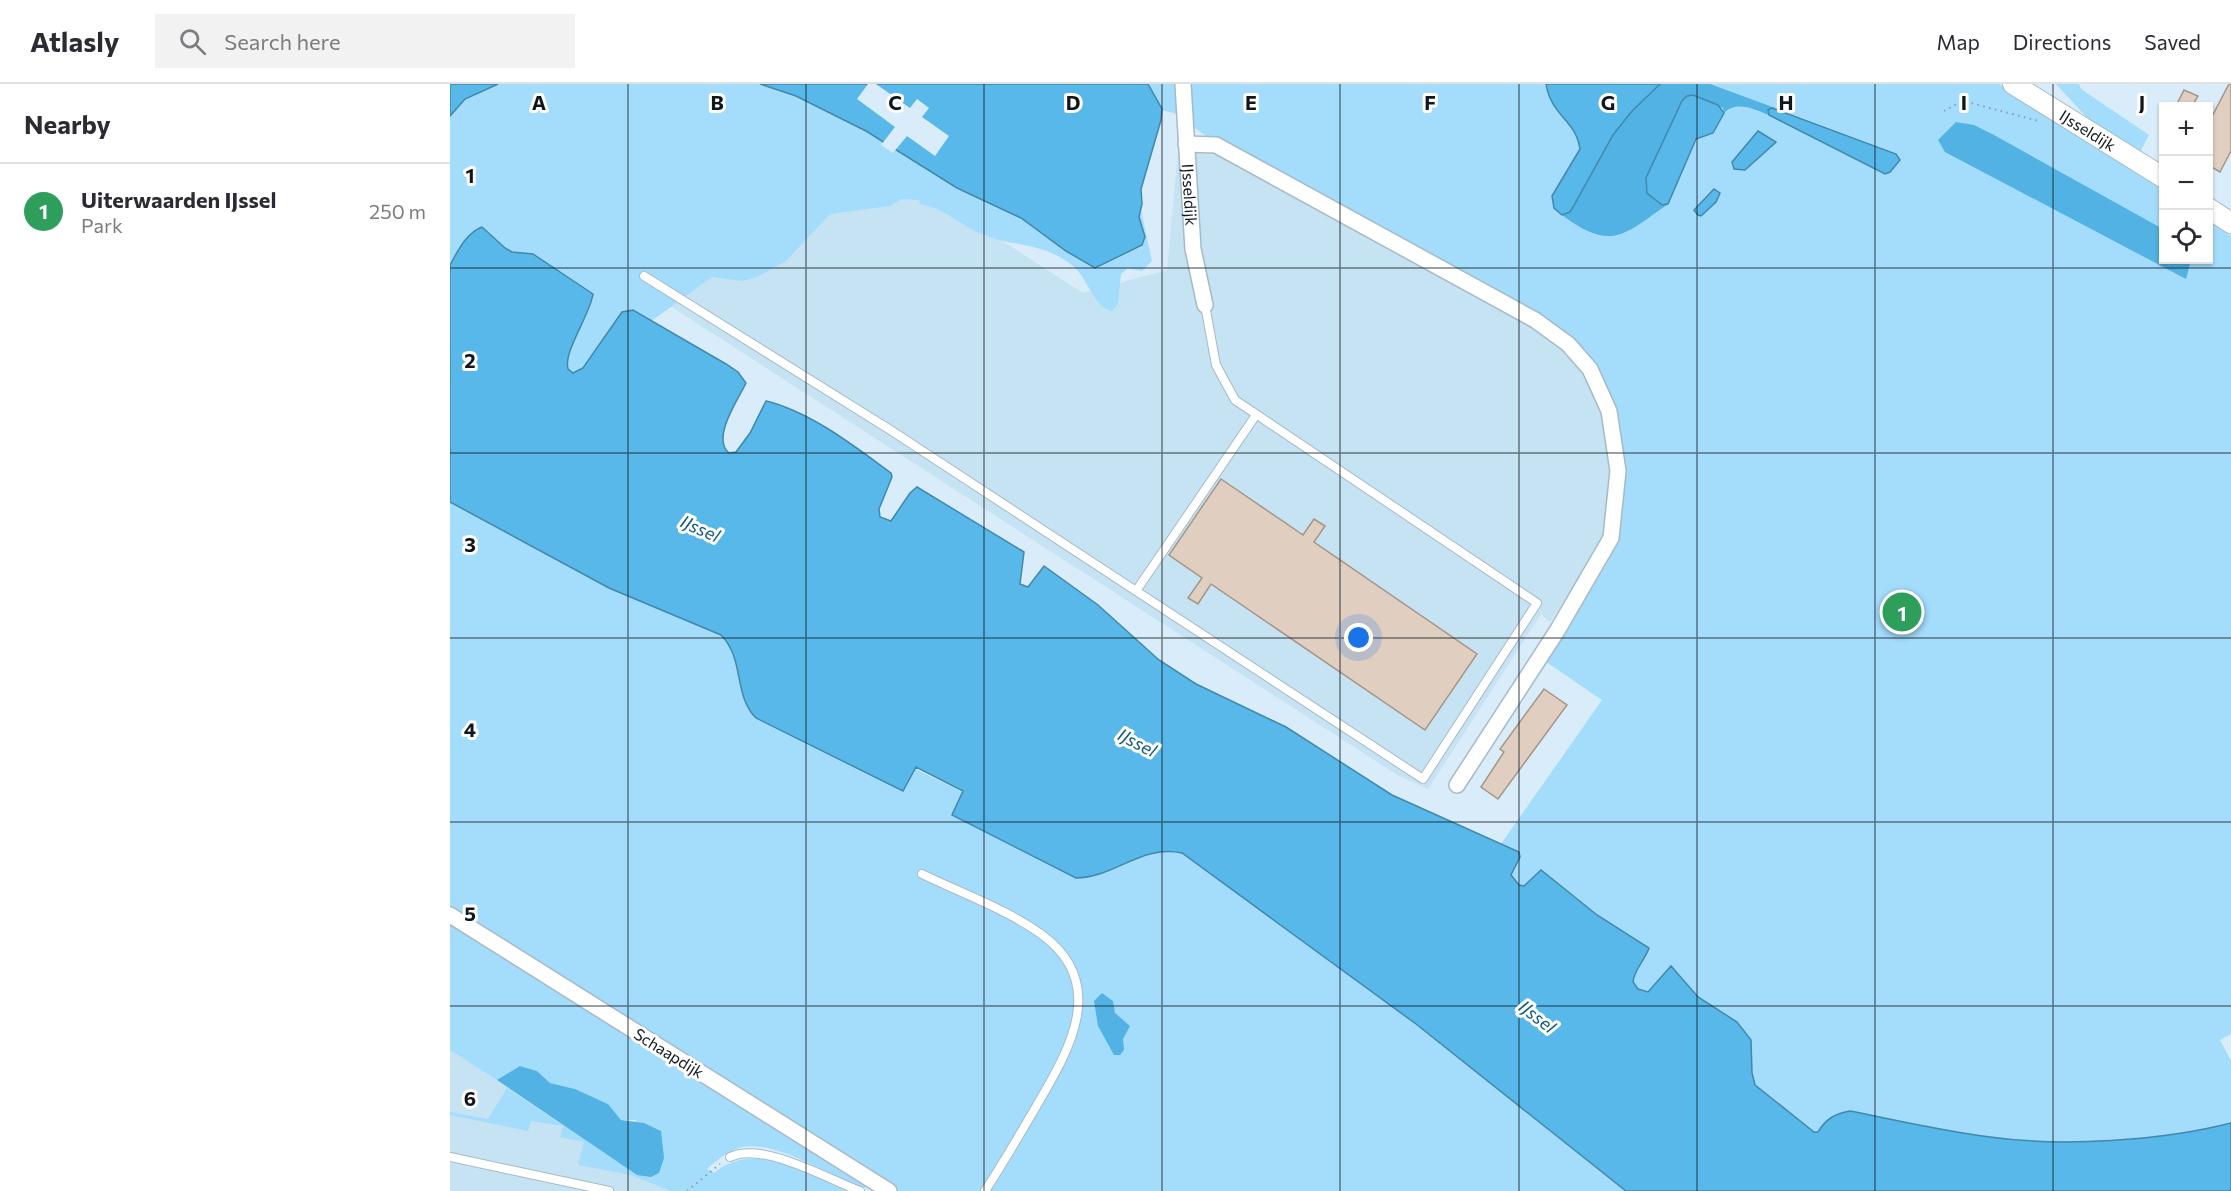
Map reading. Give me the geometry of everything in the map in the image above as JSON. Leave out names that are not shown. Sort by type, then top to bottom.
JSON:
[{"type":"street","name":"IJsseldijk","points":[[1183,84],[1193,249],[1205,305]]},
{"type":"street","name":"IJsseldijk","points":[[2013,84],[2159,175]]},
{"type":"street","points":[[1186,144],[1216,145],[1535,320],[1568,344],[1590,369],[1609,411],[1618,471],[1611,538],[1562,622],[1457,785]]},
{"type":"street","points":[[2211,210],[2231,223]]},
{"type":"street","name":"Schaapdijk","points":[[450,915],[888,1191]]},
{"type":"lane","points":[[644,276],[892,431],[1423,780],[1537,603],[1235,400],[1215,365],[1205,305]]},
{"type":"lane","points":[[1136,591],[1256,415]]},
{"type":"lane","points":[[922,874],[1041,934],[1069,964],[1077,985],[1079,1006],[1077,1026],[1068,1047],[1052,1079],[986,1191]]},
{"type":"lane","points":[[730,1157],[737,1153],[758,1153],[778,1158],[860,1191]]},
{"type":"lane","points":[[450,1157],[609,1191]]},
{"type":"path","points":[[1944,111],[1958,103],[1966,102],[2045,123]]},
{"type":"path","points":[[687,1191],[730,1157]]},
{"type":"shaded area","points":[[450,84],[1999,84],[2048,111],[2159,186],[2159,264],[2213,264],[2213,223],[2231,236],[2231,1034],[2220,1040],[2231,1061],[2231,1191],[1871,1167],[1808,1128],[1635,989],[1516,882],[1511,875],[1517,865],[1516,860],[1501,844],[1602,700],[1542,659],[1606,565],[1616,544],[1620,517],[1616,424],[1577,347],[1214,142],[1191,125],[1191,118],[1162,110],[1139,201],[1152,261],[1142,271],[1128,268],[1121,274],[1118,304],[1112,311],[1100,304],[1078,271],[1062,258],[1050,252],[982,234],[937,209],[920,204],[919,200],[902,199],[890,206],[830,214],[786,261],[757,277],[742,281],[712,277],[577,375],[450,298]]},
{"type":"shaded area","points":[[1660,84],[1710,84],[1781,110],[1772,108],[1768,110],[1769,115],[1752,109],[1735,107],[1724,113],[1723,108],[1687,96],[1682,101],[1646,178],[1662,205],[1668,204],[1640,224],[1617,235],[1605,236],[1593,233],[1562,215],[1570,212],[1613,135],[1632,111]]},
{"type":"shaded area","points":[[2056,84],[2079,84],[2081,89],[2149,135],[2139,154],[2090,121]]},
{"type":"shaded area","points":[[1956,122],[1974,125],[2159,227],[2159,264],[2190,264],[2186,279],[1945,152],[1938,140]]},
{"type":"shaded area","points":[[830,130],[1083,293],[1167,270],[1178,152],[1217,155],[1227,157],[1550,334],[1597,387],[1614,472],[1606,537],[1550,622],[1541,614],[1428,789],[1399,776],[554,231]]},
{"type":"shaded area","points":[[450,502],[609,588],[721,635],[911,767],[1115,866],[1155,852],[1182,853],[1416,1024],[1626,1191],[895,1191],[450,907]]},
{"type":"shaded area","points":[[450,923],[867,1186],[864,1188],[851,1183],[787,1154],[756,1146],[732,1150],[707,1169],[714,1173],[729,1164],[745,1159],[762,1159],[798,1168],[847,1191],[671,1191],[631,1175],[578,1165],[584,1142],[560,1137],[563,1126],[531,1121],[528,1131],[450,1115],[450,1112],[488,1119],[507,1088],[637,1175],[636,1120],[621,1120],[608,1104],[575,1089],[550,1083],[537,1071],[520,1066],[497,1080],[450,1050]]},
{"type":"shaded area","points":[[1102,993],[1113,1001],[1115,1013],[1130,1026],[1123,1039],[1124,1050],[1120,1055],[1114,1055],[1098,1026],[1094,1001]]},
{"type":"shaded area","points":[[450,1028],[722,1191],[450,1191]]},
{"type":"shaded area","points":[[520,1066],[537,1071],[550,1083],[575,1089],[608,1104],[621,1120],[644,1123],[661,1131],[664,1158],[659,1173],[651,1177],[637,1175],[497,1080]]},
{"type":"water","points":[[450,84],[498,84],[465,99],[450,116]]},
{"type":"water","points":[[760,84],[1148,84],[1162,109],[1161,120],[1141,189],[1142,204],[1139,217],[1145,237],[1142,245],[1095,268],[1066,251],[1021,218],[957,188],[866,131],[796,96]]},
{"type":"water","points":[[1546,84],[1660,84],[1632,111],[1613,135],[1570,212],[1562,215],[1554,208],[1552,196],[1580,149],[1574,131],[1553,104]]},
{"type":"water","points":[[1693,95],[1718,105],[1724,113],[1713,133],[1696,139],[1668,204],[1662,205],[1647,193],[1646,178],[1682,101],[1687,96]]},
{"type":"water","points":[[1772,108],[1896,154],[1900,160],[1890,172],[1885,174],[1769,115],[1768,110]]},
{"type":"water","points":[[1758,131],[1776,142],[1745,170],[1734,169],[1732,162]]},
{"type":"water","points":[[1714,189],[1720,193],[1716,202],[1701,216],[1698,215],[1694,210]]},
{"type":"water","name":"IJssel","points":[[482,227],[505,248],[512,252],[533,254],[593,294],[569,353],[568,369],[573,373],[583,368],[622,312],[633,310],[726,364],[738,372],[746,383],[724,429],[724,446],[729,453],[736,452],[750,433],[766,401],[816,421],[891,473],[892,477],[879,509],[880,517],[891,521],[910,493],[917,487],[1024,552],[1020,584],[1028,587],[1044,566],[1098,605],[1159,660],[1196,684],[1286,727],[1392,795],[1519,852],[1520,857],[1511,875],[1519,885],[1524,886],[1541,870],[1597,915],[1649,948],[1634,978],[1633,982],[1638,989],[1648,992],[1671,966],[1698,997],[1737,1022],[1751,1040],[1752,1073],[1755,1085],[1814,1132],[1818,1132],[1831,1118],[1850,1111],[1972,1135],[2048,1142],[2143,1138],[2231,1123],[2231,1191],[1626,1191],[1416,1024],[1182,853],[1168,851],[1154,853],[1103,873],[1076,878],[952,815],[963,791],[916,767],[903,791],[756,718],[744,699],[737,666],[721,635],[609,588],[450,502],[450,265],[467,238]]},
{"type":"pier","points":[[868,84],[876,84],[910,108],[917,99],[929,108],[922,117],[949,136],[935,156],[907,136],[893,153],[881,145],[895,127],[857,99]]},
{"type":"building","points":[[2231,84],[2231,151],[2220,172],[2213,168],[2213,114]]},
{"type":"building","points":[[2184,90],[2198,96],[2194,102],[2178,102]]},
{"type":"building","points":[[1221,479],[1303,535],[1314,519],[1325,526],[1314,542],[1477,654],[1425,730],[1211,584],[1198,604],[1188,598],[1202,578],[1169,555]]},
{"type":"building","points":[[1544,689],[1567,705],[1498,799],[1481,787],[1504,752],[1500,749]]},
{"type":"place","name":"Uiterwaarden IJssel","points":[[1902,612]]}]
